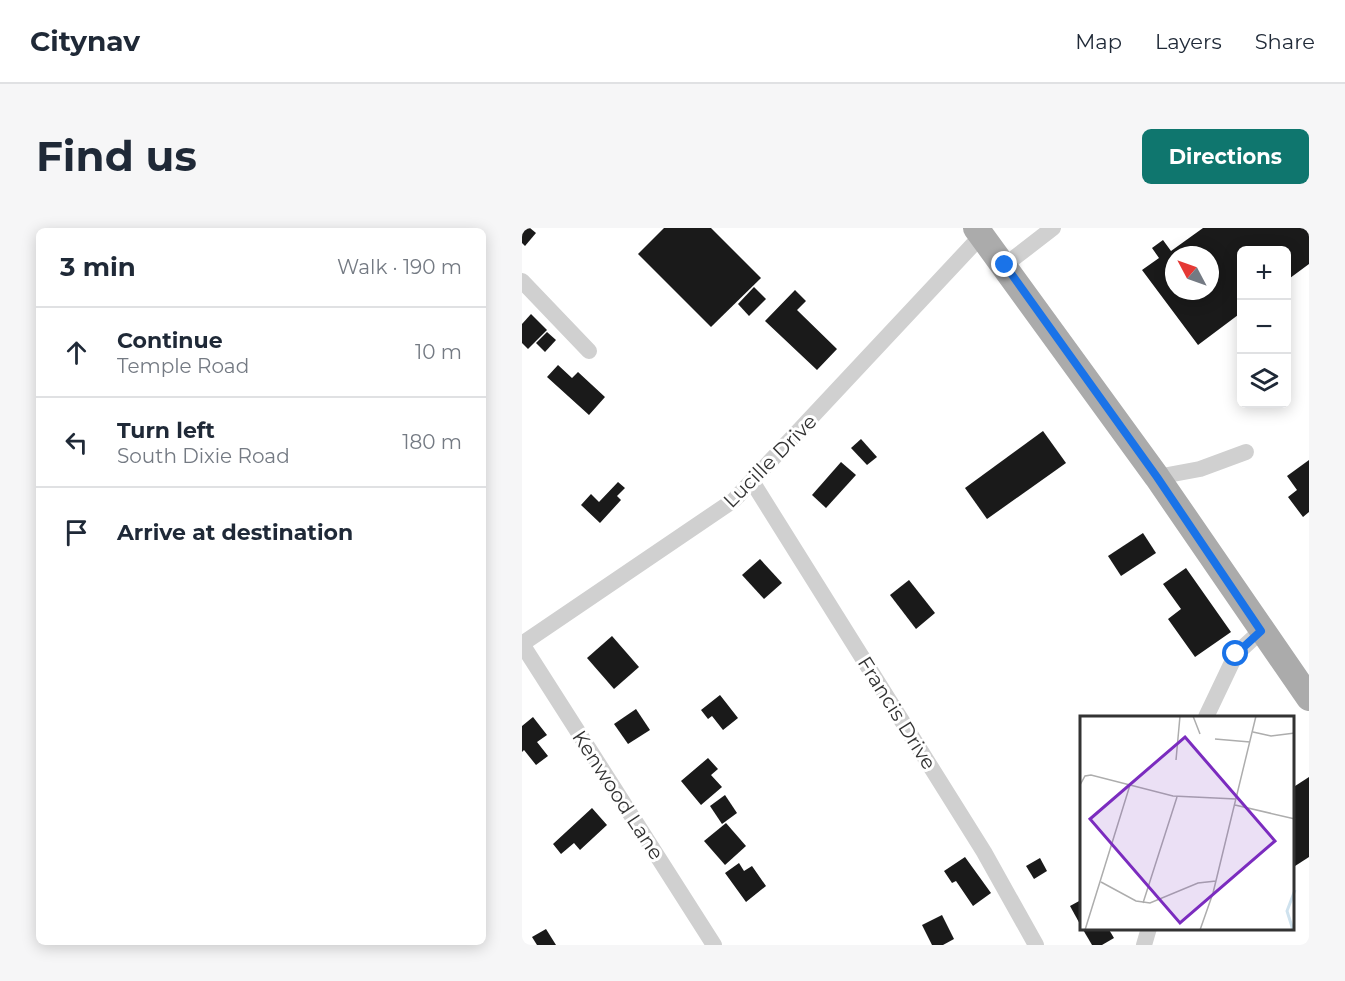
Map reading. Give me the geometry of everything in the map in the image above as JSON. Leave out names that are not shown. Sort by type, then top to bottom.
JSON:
[{"type":"main road","points":[[979,232],[1157,477],[1309,698]]},
{"type":"street","points":[[1005,265],[1053,228]]},
{"type":"street","name":"Lucille Drive","points":[[522,644],[734,500],[753,483],[979,232]]},
{"type":"street","points":[[522,281],[590,351]]},
{"type":"street","points":[[1157,477],[1200,469],[1246,452]]},
{"type":"street","name":"Francis Drive","points":[[753,483],[984,852],[1036,945]]},
{"type":"street","points":[[1206,716],[1236,654],[1261,631]]},
{"type":"street","name":"Kenwood Lane","points":[[522,644],[714,945]]},
{"type":"street","points":[[1144,945],[1148,930]]},
{"type":"building","points":[[522,228],[530,228],[536,233],[525,246],[522,243]]},
{"type":"building","points":[[664,228],[711,228],[761,278],[711,327],[638,254]]},
{"type":"building","points":[[1203,228],[1309,228],[1309,264],[1291,277],[1291,246],[1237,246],[1237,316],[1198,345],[1142,270],[1159,258],[1152,248],[1163,240],[1167,246],[1165,246],[1165,300],[1219,300],[1219,246],[1178,246]]},
{"type":"building","points":[[754,287],[766,299],[749,316],[738,304]]},
{"type":"building","points":[[795,290],[806,301],[797,310],[837,349],[817,370],[765,321]]},
{"type":"building","points":[[531,314],[547,330],[528,349],[522,343],[522,324]]},
{"type":"building","points":[[547,332],[556,340],[545,352],[536,343]]},
{"type":"building","points":[[558,365],[572,378],[578,372],[605,397],[589,415],[547,377]]},
{"type":"building","points":[[1043,431],[1066,463],[987,519],[965,488]]},
{"type":"building","points":[[861,439],[877,457],[867,465],[851,448]]},
{"type":"building","points":[[1309,460],[1309,512],[1303,517],[1288,497],[1297,490],[1287,476]]},
{"type":"building","points":[[841,462],[856,475],[826,508],[812,495]]},
{"type":"building","points":[[618,482],[625,488],[617,496],[621,500],[600,523],[581,505],[591,494],[599,502]]},
{"type":"building","points":[[1143,533],[1156,553],[1121,576],[1108,556]]},
{"type":"building","points":[[760,559],[782,583],[764,599],[742,575]]},
{"type":"building","points":[[1186,568],[1231,632],[1195,657],[1168,619],[1181,609],[1163,584]]},
{"type":"building","points":[[909,580],[935,613],[916,629],[890,595]]},
{"type":"building","points":[[612,636],[639,667],[614,689],[587,658]]},
{"type":"building","points":[[720,695],[738,718],[723,730],[712,716],[708,719],[701,710]]},
{"type":"building","points":[[636,709],[650,730],[628,744],[614,724]]},
{"type":"building","points":[[533,717],[547,735],[537,742],[548,756],[536,765],[524,750],[522,752],[522,726]]},
{"type":"building","points":[[708,758],[718,769],[711,775],[722,787],[701,805],[681,781]]},
{"type":"building","points":[[1309,777],[1309,857],[1294,867],[1294,787]]},
{"type":"building","points":[[725,795],[737,813],[722,824],[710,806]]},
{"type":"building","points":[[592,808],[607,825],[580,850],[574,843],[561,854],[553,844]]},
{"type":"building","points":[[726,823],[746,846],[725,865],[704,841]]},
{"type":"building","points":[[965,857],[991,893],[973,906],[956,881],[952,883],[944,871]]},
{"type":"building","points":[[1040,858],[1047,871],[1034,879],[1026,866]]},
{"type":"building","points":[[739,863],[744,871],[752,866],[766,886],[746,902],[725,873]]},
{"type":"building","points":[[1080,901],[1080,924],[1070,906]]},
{"type":"building","points":[[942,915],[954,939],[943,945],[932,945],[922,925]]},
{"type":"building","points":[[546,929],[556,945],[537,945],[532,937]]},
{"type":"building","points":[[1083,930],[1109,930],[1114,938],[1102,945],[1092,945]]},
{"type":"route","points":[[1005,265],[1157,477],[1261,631],[1236,654]]}]
